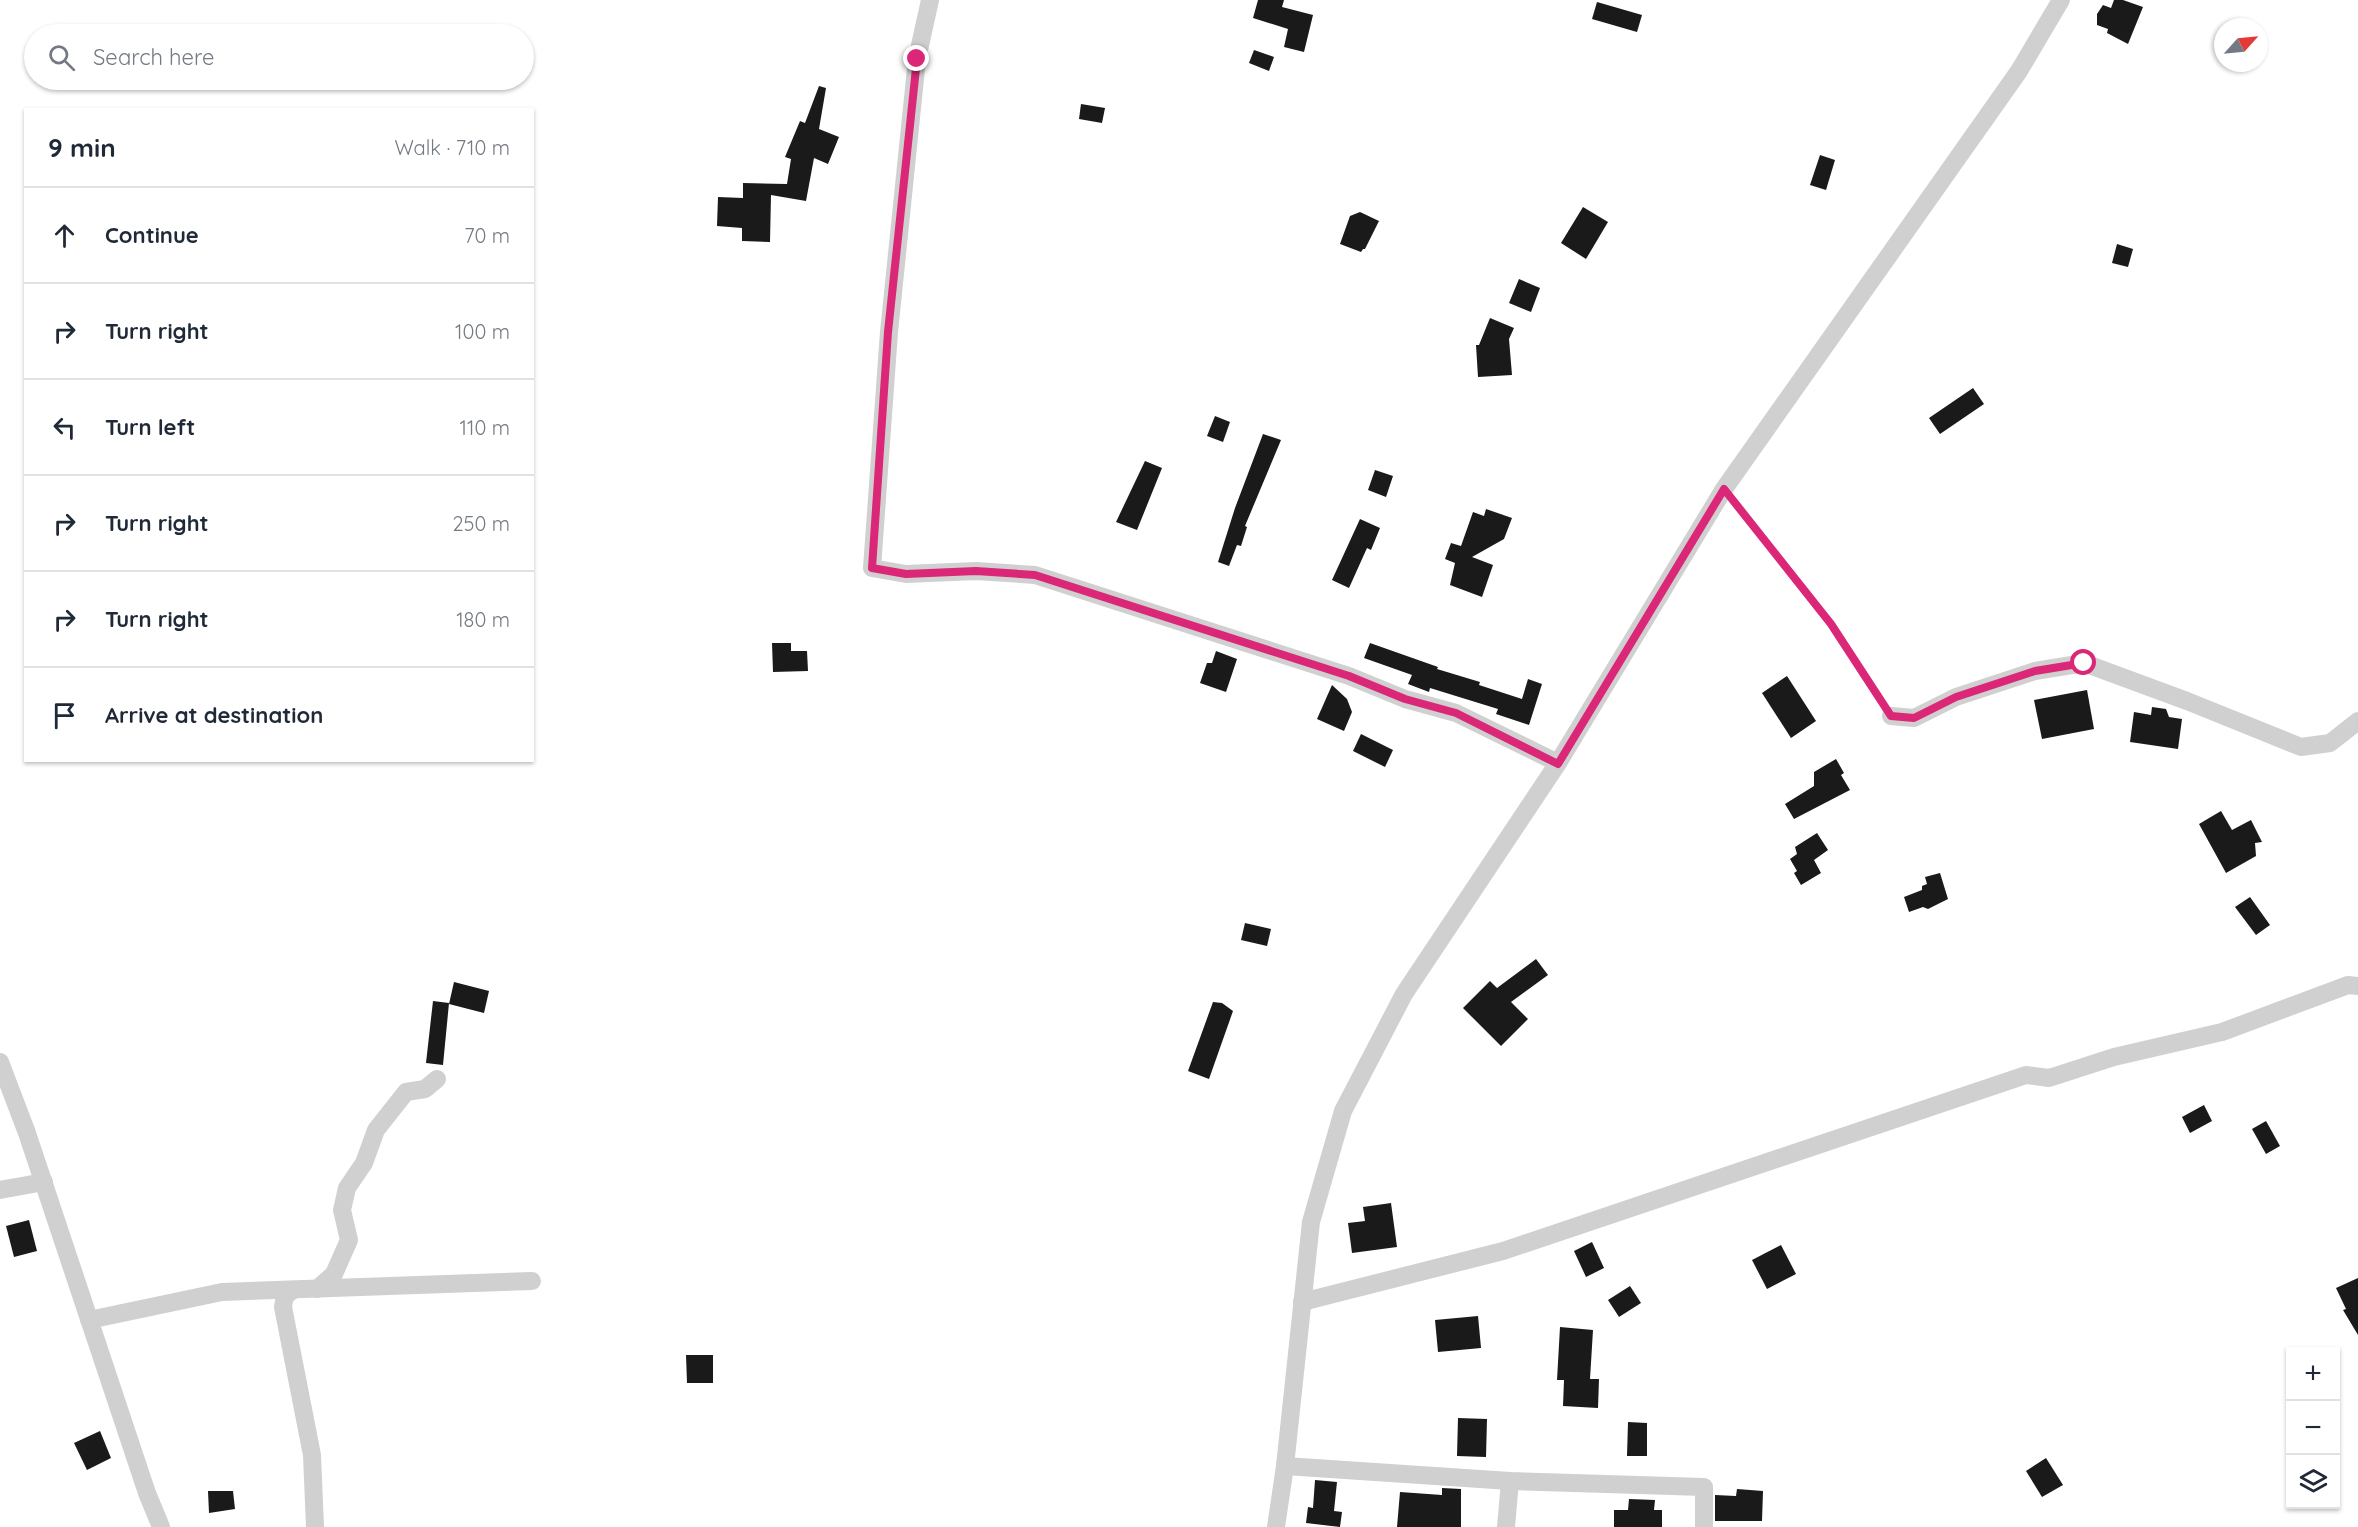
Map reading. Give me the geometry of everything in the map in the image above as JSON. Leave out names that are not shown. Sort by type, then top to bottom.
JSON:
[{"type":"street","points":[[930,0],[917,59],[888,332],[872,568],[906,574],[976,571],[1035,575],[1349,676],[1405,699],[1456,713],[1558,764]]},
{"type":"street","points":[[1276,1527],[1285,1466],[1311,1222],[1342,1111],[1404,994],[1558,764],[1724,489],[2019,71],[2061,0]]},
{"type":"street","points":[[1891,716],[1914,718],[1956,697],[2035,671],[2084,663],[2301,747],[2330,743],[2358,721]]},
{"type":"street","points":[[1302,1302],[1503,1251],[2026,1075],[2049,1078],[2114,1057],[2222,1032],[2348,985],[2358,986]]},
{"type":"street","points":[[0,1062],[44,1182],[160,1527]]},
{"type":"street","points":[[317,1289],[334,1274],[349,1240],[342,1210],[347,1188],[364,1163],[375,1130],[406,1092],[425,1089],[437,1079]]},
{"type":"street","points":[[0,1191],[44,1182]]},
{"type":"street","points":[[89,1320],[222,1292],[532,1281]]},
{"type":"street","points":[[293,1290],[285,1296],[283,1307],[312,1455],[315,1527]]},
{"type":"street","points":[[1285,1466],[1510,1481],[1704,1487],[1704,1527]]},
{"type":"street","points":[[1506,1527],[1510,1481]]},
{"type":"path","points":[[1724,489],[1831,624],[1891,716]]},
{"type":"building","points":[[1258,0],[1284,0],[1282,7],[1313,15],[1304,52],[1284,47],[1288,29],[1253,18]]},
{"type":"building","points":[[2114,0],[2123,0],[2143,7],[2128,44],[2107,33],[2108,29],[2097,25],[2097,14],[2103,5],[2111,8]]},
{"type":"building","points":[[1597,2],[1642,15],[1637,32],[1592,19]]},
{"type":"building","points":[[1254,50],[1274,57],[1269,71],[1249,63]]},
{"type":"building","points":[[819,86],[826,88],[819,129],[839,137],[828,164],[814,158],[806,201],[771,195],[770,242],[742,241],[742,228],[717,226],[718,197],[743,198],[743,183],[787,184],[791,159],[785,157],[800,121],[805,123]]},
{"type":"building","points":[[1081,104],[1105,108],[1102,123],[1079,119]]},
{"type":"building","points":[[1820,155],[1835,160],[1826,190],[1810,185]]},
{"type":"building","points":[[1583,207],[1608,222],[1586,259],[1561,243]]},
{"type":"building","points":[[1360,212],[1379,221],[1365,249],[1361,252],[1340,244],[1350,216]]},
{"type":"building","points":[[2117,244],[2133,249],[2128,267],[2112,263]]},
{"type":"building","points":[[1519,279],[1540,288],[1531,312],[1509,303]]},
{"type":"building","points":[[1490,318],[1514,328],[1509,339],[1512,375],[1478,377],[1476,345],[1479,345]]},
{"type":"building","points":[[1973,388],[1984,404],[1940,434],[1929,418]]},
{"type":"building","points":[[1215,416],[1230,422],[1223,442],[1207,436]]},
{"type":"building","points":[[1263,434],[1281,440],[1245,526],[1247,527],[1241,546],[1237,545],[1229,566],[1218,562],[1235,508]]},
{"type":"building","points":[[1145,461],[1162,468],[1137,530],[1116,522]]},
{"type":"building","points":[[1375,470],[1393,476],[1386,497],[1368,490]]},
{"type":"building","points":[[1486,509],[1512,518],[1504,539],[1472,557],[1493,565],[1482,597],[1450,585],[1455,563],[1445,559],[1451,543],[1461,546],[1473,512],[1484,516]]},
{"type":"building","points":[[1360,519],[1380,528],[1371,550],[1367,548],[1349,588],[1332,580]]},
{"type":"building","points":[[772,643],[791,643],[791,651],[807,651],[808,671],[773,672]]},
{"type":"building","points":[[1370,643],[1522,699],[1528,679],[1542,684],[1529,725],[1496,714],[1498,709],[1430,688],[1429,692],[1408,684],[1412,675],[1364,658]]},
{"type":"building","points":[[1216,651],[1237,659],[1226,692],[1200,683],[1207,663],[1212,663]]},
{"type":"building","points":[[1787,676],[1816,721],[1791,738],[1762,693]]},
{"type":"building","points":[[1332,685],[1347,699],[1352,712],[1344,731],[1317,719]]},
{"type":"building","points":[[2087,690],[2094,729],[2042,739],[2034,700]]},
{"type":"building","points":[[2152,707],[2166,709],[2169,717],[2182,719],[2178,749],[2130,742],[2134,712],[2151,715]]},
{"type":"building","points":[[1361,734],[1393,750],[1385,767],[1353,751]]},
{"type":"building","points":[[1836,759],[1844,773],[1841,775],[1850,790],[1794,819],[1785,804],[1814,786],[1814,772]]},
{"type":"building","points":[[2221,811],[2232,830],[2251,820],[2262,842],[2255,843],[2256,856],[2226,873],[2199,824]]},
{"type":"building","points":[[1817,833],[1828,850],[1814,860],[1821,873],[1801,885],[1790,859],[1797,854],[1795,847]]},
{"type":"building","points":[[1940,873],[1948,899],[1928,909],[1923,907],[1909,912],[1904,897],[1922,890],[1922,886],[1927,884],[1925,877]]},
{"type":"building","points":[[2250,897],[2270,925],[2256,935],[2235,907]]},
{"type":"building","points":[[1245,923],[1271,929],[1267,946],[1241,940]]},
{"type":"building","points":[[1536,959],[1548,975],[1511,1002],[1528,1019],[1501,1046],[1463,1008],[1490,981],[1497,988]]},
{"type":"building","points":[[454,982],[489,991],[484,1013],[449,1004]]},
{"type":"building","points":[[433,1001],[449,1003],[443,1065],[426,1063]]},
{"type":"building","points":[[1213,1002],[1222,1003],[1233,1011],[1209,1079],[1188,1071]]},
{"type":"building","points":[[2204,1105],[2212,1121],[2190,1133],[2182,1117]]},
{"type":"building","points":[[2266,1121],[2280,1146],[2266,1154],[2252,1129]]},
{"type":"building","points":[[1391,1203],[1397,1247],[1352,1253],[1348,1223],[1365,1221],[1363,1207]]},
{"type":"building","points":[[29,1220],[37,1251],[14,1257],[6,1226]]},
{"type":"building","points":[[1592,1242],[1604,1268],[1586,1277],[1574,1251]]},
{"type":"building","points":[[1781,1245],[1796,1274],[1767,1289],[1752,1260]]},
{"type":"building","points":[[2358,1278],[2358,1335],[2343,1310],[2346,1309],[2336,1288]]},
{"type":"building","points":[[1630,1286],[1641,1303],[1619,1317],[1608,1300]]},
{"type":"building","points":[[1478,1316],[1481,1348],[1438,1352],[1435,1320]]},
{"type":"building","points":[[1560,1327],[1593,1330],[1590,1379],[1599,1379],[1598,1408],[1563,1406],[1564,1380],[1557,1380]]},
{"type":"building","points":[[686,1355],[713,1355],[713,1383],[687,1383]]},
{"type":"building","points":[[1458,1418],[1487,1419],[1486,1457],[1457,1456]]},
{"type":"building","points":[[1628,1422],[1647,1423],[1647,1456],[1627,1456]]},
{"type":"building","points":[[100,1431],[111,1458],[87,1470],[74,1443]]},
{"type":"building","points":[[2046,1458],[2063,1485],[2042,1497],[2026,1471]]},
{"type":"building","points":[[1315,1480],[1337,1482],[1334,1511],[1342,1512],[1340,1527],[1306,1523],[1308,1507],[1313,1508]]},
{"type":"building","points":[[1442,1488],[1461,1489],[1461,1527],[1397,1527],[1400,1492],[1442,1495]]},
{"type":"building","points":[[1737,1489],[1763,1491],[1762,1521],[1715,1521],[1715,1495],[1736,1496]]},
{"type":"building","points":[[208,1491],[233,1491],[235,1509],[209,1513]]},
{"type":"building","points":[[1629,1499],[1655,1500],[1654,1510],[1662,1510],[1662,1527],[1614,1527],[1614,1510],[1628,1510]]},
{"type":"route","points":[[917,59],[888,332],[872,568],[906,574],[976,571],[1035,575],[1349,676],[1405,699],[1456,713],[1558,764],[1724,489],[1831,624],[1891,716],[1914,718],[1956,697],[2035,671],[2084,663]]}]
